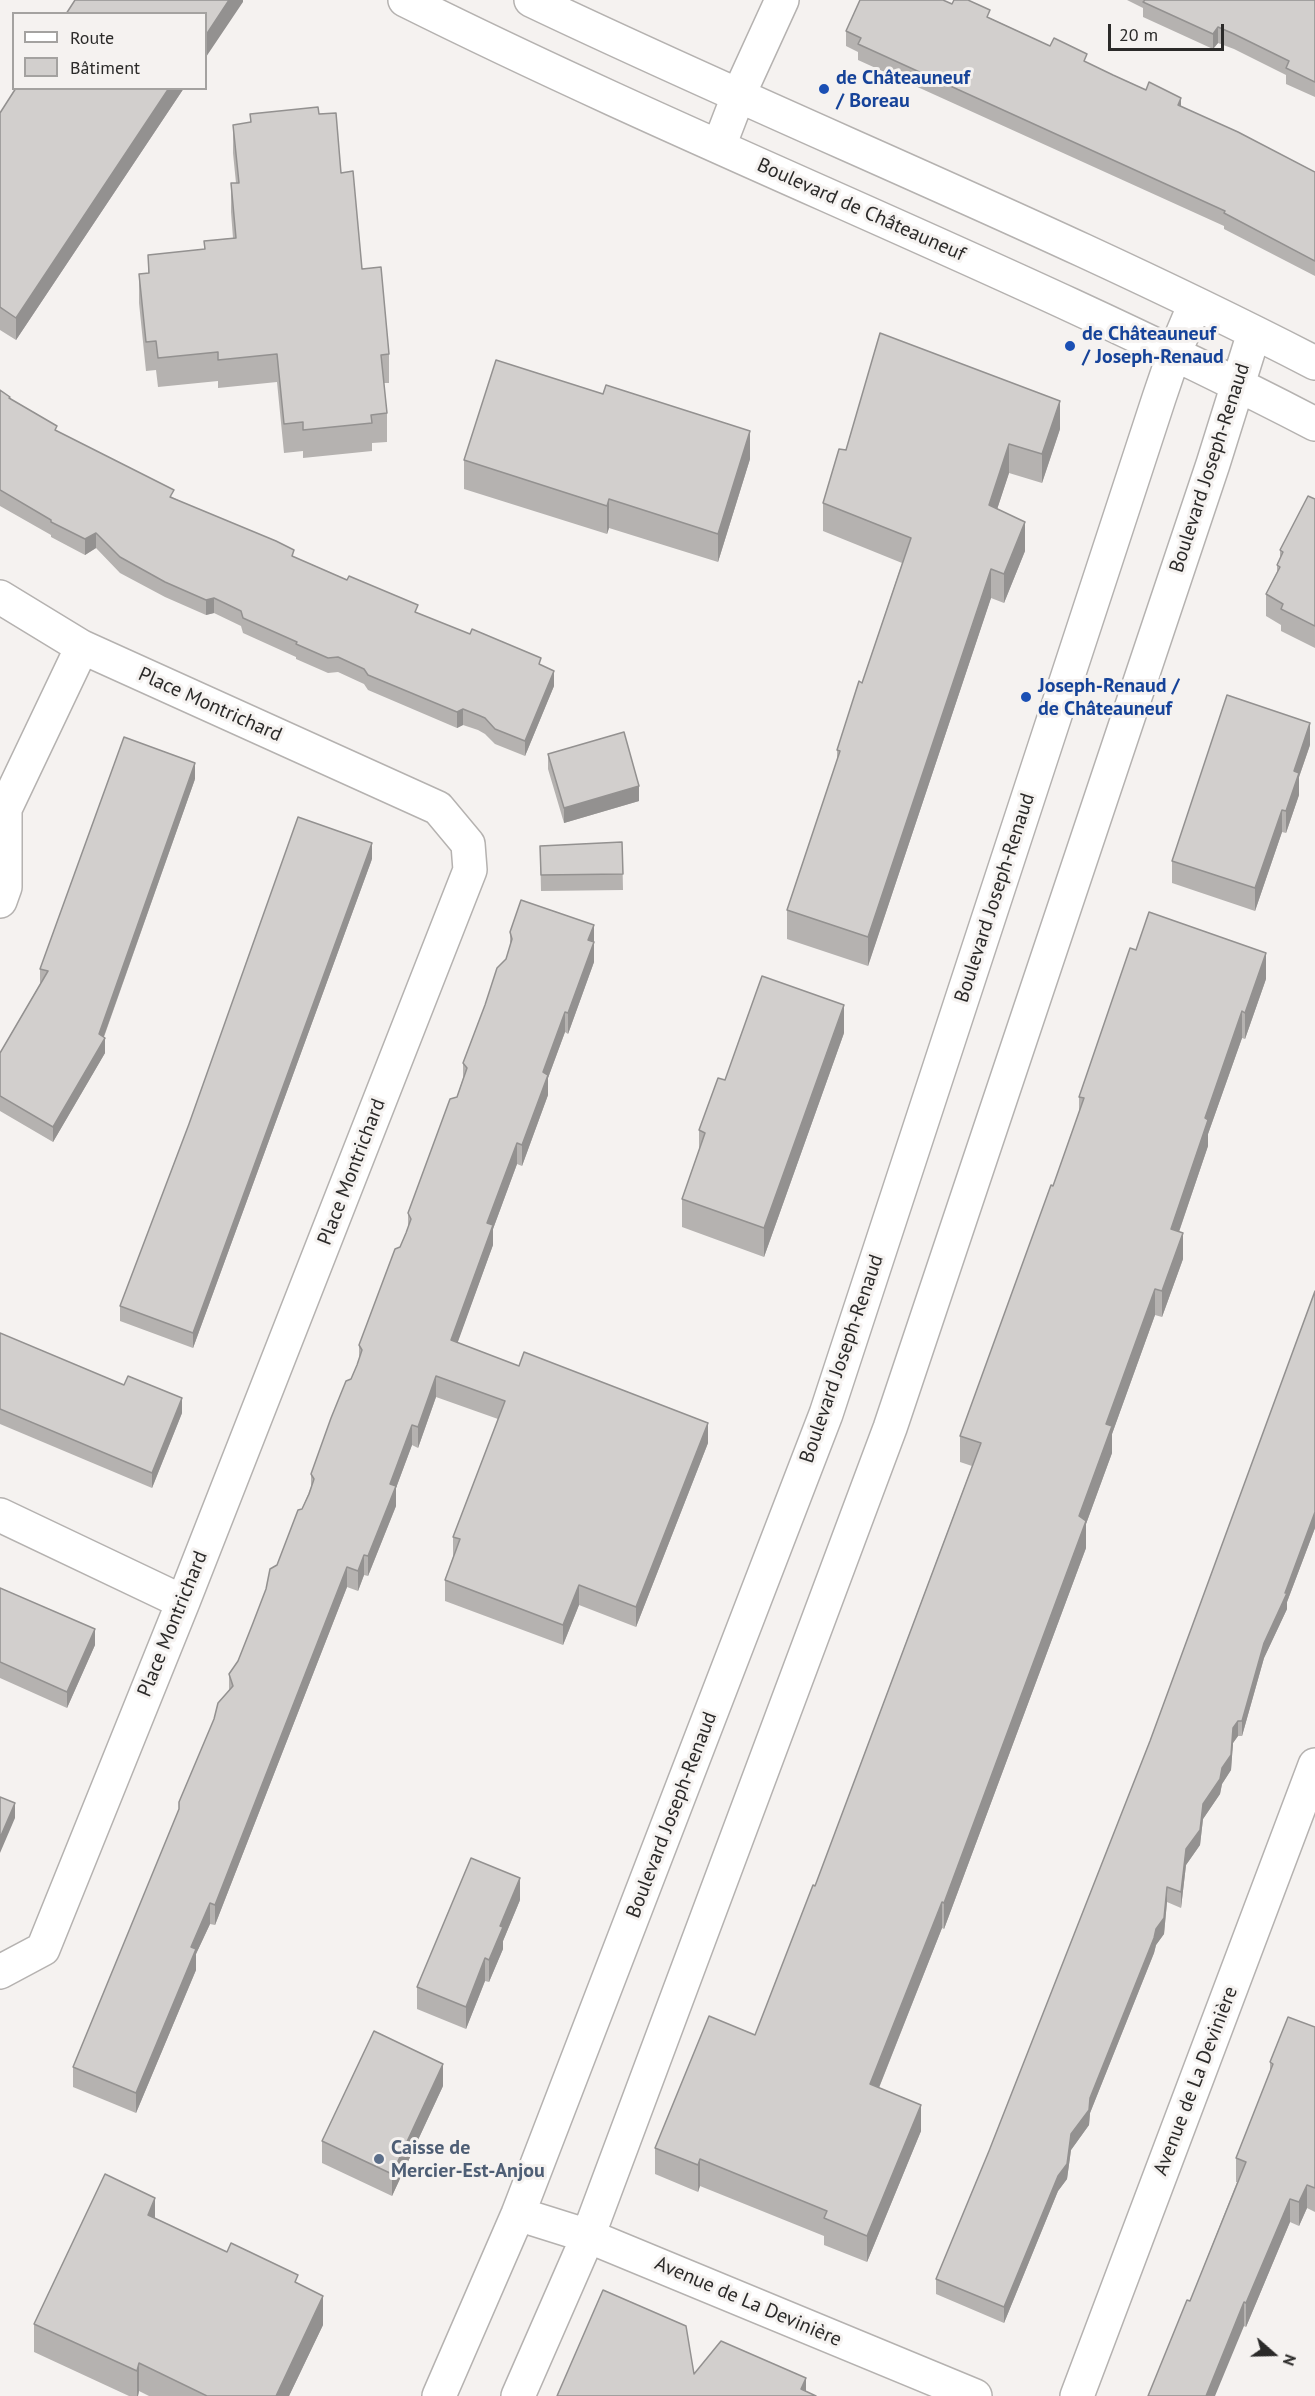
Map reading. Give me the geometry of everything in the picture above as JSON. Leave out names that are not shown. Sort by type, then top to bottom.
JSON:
[{"type":"street","name":"Boulevard de Châteauneuf","points":[[405,0],[606,97],[924,237],[1238,384],[1315,424]]},
{"type":"street","points":[[531,0],[631,48],[967,197],[1315,363]]},
{"type":"street","points":[[719,146],[739,94],[782,0]]},
{"type":"street","name":"Boulevard Joseph-Renaud","points":[[439,2396],[518,2214],[826,1414],[1174,354],[1195,304]]},
{"type":"street","name":"Boulevard Joseph-Renaud","points":[[518,2396],[588,2235],[890,1428],[1210,475],[1254,333]]},
{"type":"street","name":"Place Montrichard","points":[[0,597],[82,647],[438,808],[468,844],[470,870],[183,1602],[43,1949],[0,1972]]},
{"type":"street","points":[[0,901],[4,887],[3,811],[82,647]]},
{"type":"street","points":[[0,1515],[183,1602]]},
{"type":"street","name":"Avenue de La Devinière","points":[[1077,2396],[1315,1765]]},
{"type":"street","name":"Avenue de La Devinière","points":[[518,2214],[588,2235],[975,2396]]},
{"type":"building","points":[[75,0],[229,0],[207,33],[207,12],[67,12]]},
{"type":"building","points":[[860,0],[943,0],[952,4],[954,0],[968,0],[990,10],[987,17],[1050,46],[1054,38],[1087,54],[1084,61],[1146,90],[1149,82],[1181,98],[1178,105],[1238,132],[1315,172],[1315,261],[1224,213],[1225,211],[858,44],[861,38],[846,31]]},
{"type":"building","points":[[1145,0],[1315,0],[1315,82],[1286,68],[1289,61],[1234,34],[1218,27],[1213,34],[1143,2]]},
{"type":"building","points":[[15,90],[168,90],[16,318],[0,307],[0,113]]},
{"type":"building","points":[[318,107],[319,114],[336,113],[341,173],[353,171],[362,269],[381,267],[389,354],[381,355],[387,413],[371,415],[372,423],[303,430],[303,422],[284,424],[277,354],[218,360],[218,352],[158,358],[156,341],[146,342],[139,274],[149,273],[148,255],[205,249],[204,241],[236,238],[231,183],[239,183],[233,125],[251,122],[250,114]]},
{"type":"building","points":[[880,333],[1060,401],[1042,454],[1009,444],[989,505],[1025,522],[1004,574],[991,569],[868,937],[787,910],[840,751],[837,750],[859,681],[862,683],[911,538],[823,503],[839,449],[846,450]]},
{"type":"building","points":[[496,360],[603,394],[606,385],[750,431],[718,534],[609,499],[607,506],[464,460]]},
{"type":"building","points":[[0,390],[9,398],[57,426],[55,430],[174,490],[170,497],[276,541],[294,550],[292,556],[347,580],[349,576],[418,605],[415,612],[470,634],[472,629],[541,658],[539,664],[554,671],[525,741],[495,729],[485,718],[478,715],[463,709],[457,712],[368,675],[364,669],[338,657],[328,658],[296,644],[297,642],[243,618],[241,611],[214,598],[206,600],[165,582],[120,557],[96,533],[85,539],[51,522],[0,490]]},
{"type":"building","points":[[1308,496],[1315,499],[1315,626],[1281,609],[1283,604],[1266,594],[1280,567],[1277,565],[1283,552],[1280,550]]},
{"type":"building","points":[[1227,695],[1310,723],[1294,771],[1299,773],[1286,811],[1282,810],[1255,888],[1172,861]]},
{"type":"building","points":[[624,732],[639,786],[564,808],[548,754]]},
{"type":"building","points":[[124,737],[195,763],[99,1034],[105,1038],[53,1127],[0,1096],[0,1053],[48,971],[40,969]]},
{"type":"building","points":[[298,817],[372,843],[193,1333],[120,1306],[189,1124]]},
{"type":"building","points":[[622,842],[623,874],[541,875],[540,846]]},
{"type":"building","points":[[521,900],[594,925],[588,940],[594,942],[543,1072],[548,1075],[522,1145],[517,1143],[487,1223],[493,1225],[451,1340],[519,1366],[524,1352],[708,1423],[636,1607],[579,1585],[563,1625],[445,1580],[460,1539],[453,1537],[505,1401],[436,1376],[418,1427],[412,1425],[390,1484],[396,1486],[368,1556],[364,1555],[358,1571],[347,1567],[215,1905],[210,1903],[191,1947],[196,1949],[136,2093],[73,2067],[179,1809],[179,1802],[214,1719],[218,1703],[233,1686],[229,1674],[238,1661],[253,1623],[266,1589],[270,1569],[277,1565],[298,1510],[302,1509],[309,1494],[314,1479],[311,1474],[331,1418],[346,1381],[351,1379],[357,1365],[362,1350],[359,1345],[395,1249],[400,1247],[406,1233],[411,1219],[408,1213],[450,1099],[457,1097],[467,1068],[463,1063],[497,968],[506,959],[512,939],[510,932]]},
{"type":"building","points":[[1149,912],[1266,953],[1245,1013],[1242,1011],[1205,1118],[1208,1120],[1171,1229],[1183,1233],[1162,1291],[1155,1289],[1106,1424],[1112,1426],[1079,1516],[1086,1521],[944,1903],[942,1902],[870,2084],[921,2105],[867,2236],[824,2218],[827,2211],[700,2159],[698,2165],[655,2148],[709,2016],[755,2035],[813,1885],[815,1886],[981,1443],[960,1436],[1084,1098],[1079,1097],[1130,948],[1136,950]]},
{"type":"building","points":[[762,976],[844,1005],[764,1228],[682,1199],[705,1133],[699,1130],[718,1078],[725,1080]]},
{"type":"building","points":[[1315,1291],[1315,1512],[1285,1593],[1287,1593],[1264,1643],[1242,1721],[1238,1721],[1233,1728],[1231,1755],[1222,1768],[1220,1779],[1203,1804],[1200,1830],[1186,1849],[1181,1892],[1167,1887],[1164,1918],[1156,1929],[1090,2098],[1089,2110],[1071,2134],[1067,2164],[1058,2176],[1004,2307],[936,2279],[989,2151],[1150,1741]]},
{"type":"building","points":[[0,1333],[124,1385],[128,1376],[182,1398],[152,1473],[0,1409]]},
{"type":"building","points":[[0,1588],[95,1629],[67,1692],[0,1662]]},
{"type":"building","points":[[0,1797],[15,1803],[0,1838]]},
{"type":"building","points":[[471,1858],[520,1878],[500,1926],[503,1927],[489,1960],[485,1958],[466,2007],[417,1987]]},
{"type":"building","points":[[1288,2017],[1315,2027],[1315,2188],[1307,2185],[1299,2202],[1290,2199],[1246,2303],[1244,2302],[1206,2396],[1148,2396],[1187,2300],[1190,2301],[1246,2162],[1236,2158],[1273,2064],[1270,2062]]},
{"type":"building","points":[[374,2031],[443,2064],[392,2174],[322,2141]]},
{"type":"building","points":[[105,2174],[155,2198],[148,2215],[227,2252],[231,2243],[298,2275],[295,2282],[323,2296],[276,2396],[207,2396],[139,2363],[137,2371],[34,2324]]},
{"type":"building","points":[[603,2290],[686,2326],[694,2374],[721,2341],[806,2378],[801,2389],[816,2396],[557,2396]]},
{"type":"place","name":"de Châteauneuf / Boreau","points":[[824,89]]},
{"type":"place","name":"de Châteauneuf / Joseph-Renaud","points":[[1070,346]]},
{"type":"place","name":"Joseph-Renaud / de Châteauneuf","points":[[1026,697]]},
{"type":"place","name":"Caisse de Mercier-Est-Anjou","points":[[379,2159]]}]
